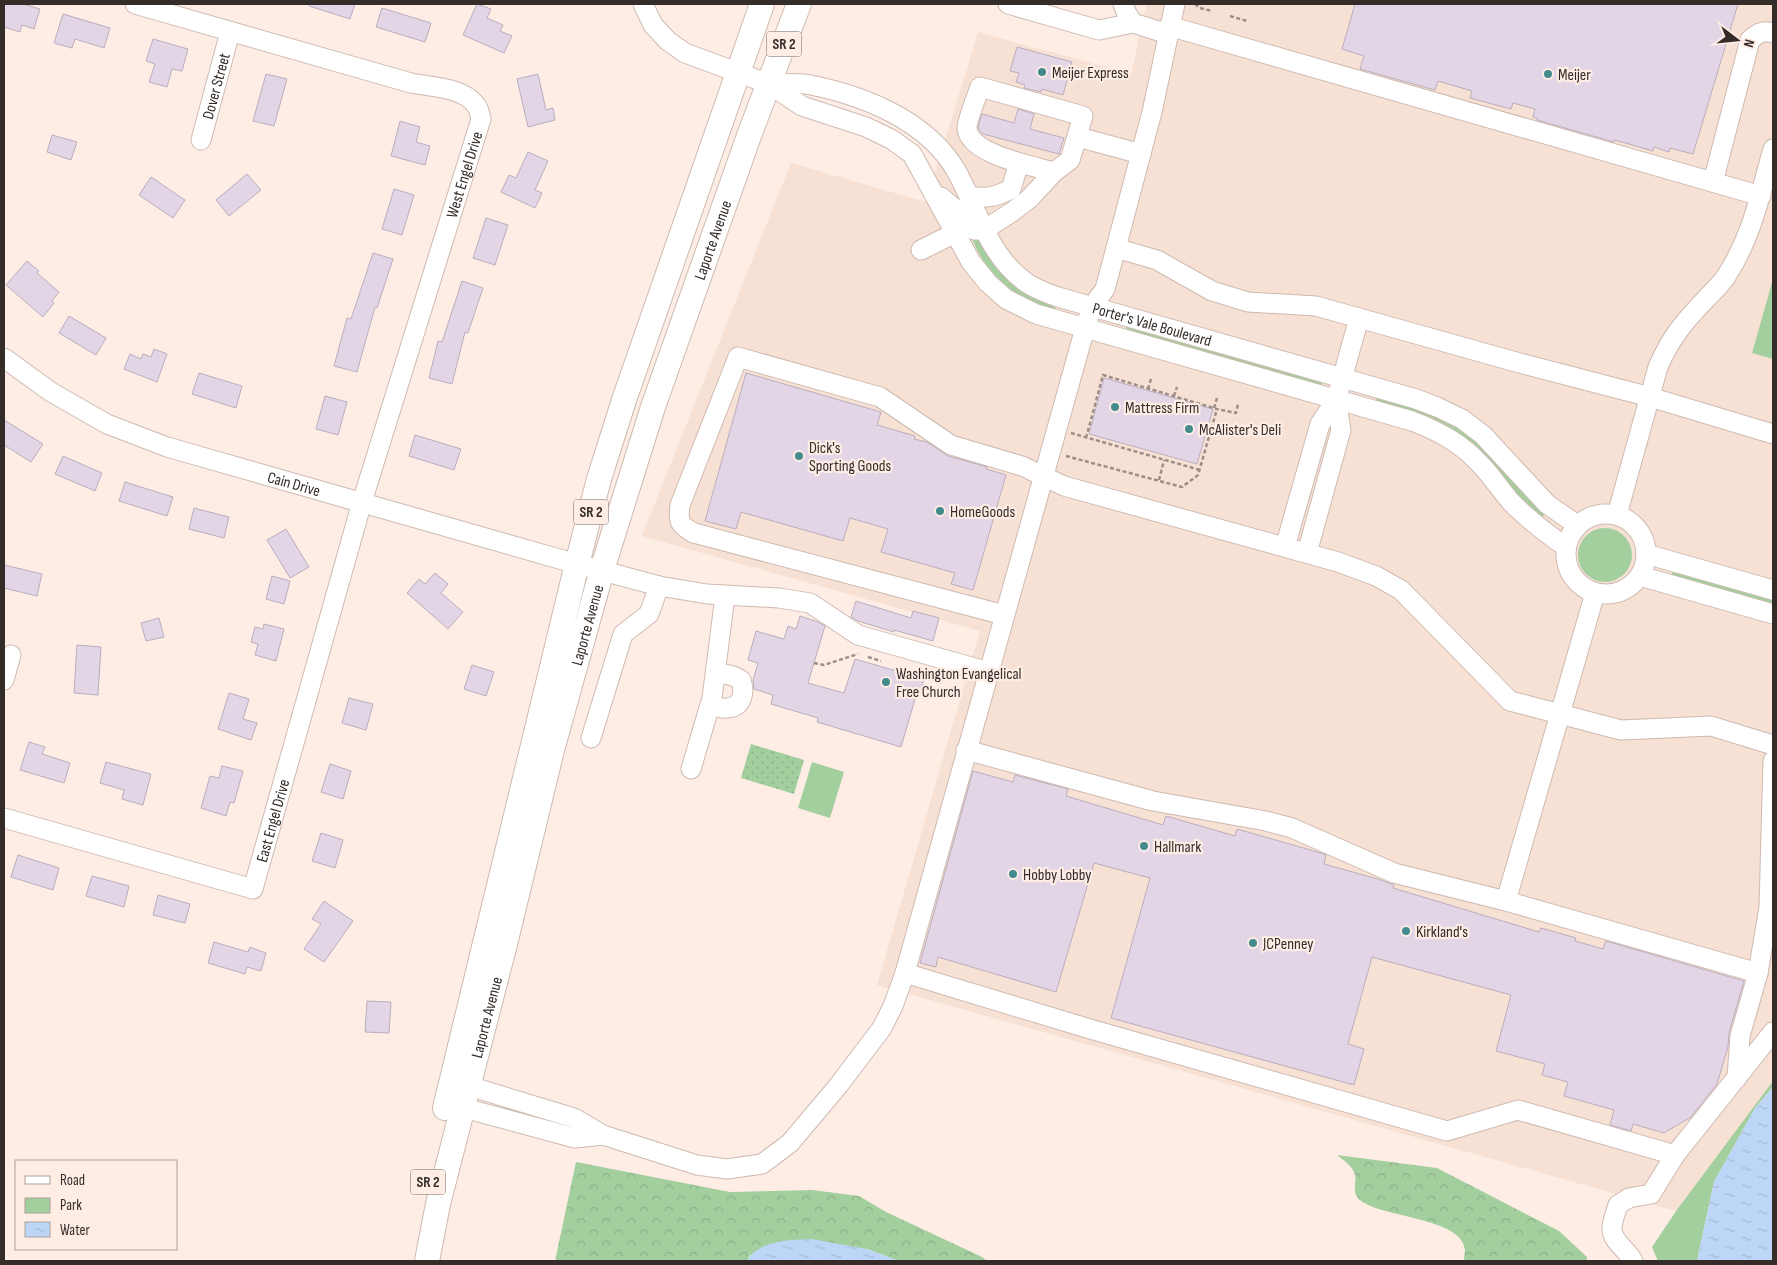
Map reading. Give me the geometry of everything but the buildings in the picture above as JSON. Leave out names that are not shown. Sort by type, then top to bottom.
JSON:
[{"type":"main road","name":"Laporte Avenue","points":[[413,1261],[423,1202],[460,1082],[577,564],[600,479],[624,400],[762,4]]},
{"type":"main road","name":"Laporte Avenue","points":[[460,1082],[506,940],[552,750],[602,570],[653,407],[799,4]]},
{"type":"main road","name":"Laporte Avenue","points":[[427,1261],[454,1105]]},
{"type":"street","name":"West Engel Drive","points":[[135,4],[410,83],[447,89],[467,96],[477,105],[481,119],[362,502]]},
{"type":"street","name":"Porter's Vale Boulevard","points":[[643,4],[653,25],[668,41],[685,53],[769,84],[802,106],[866,127],[891,139],[912,154],[971,262],[988,283],[1006,299],[1036,314],[1412,421],[1434,430],[1452,440],[1481,464],[1511,502],[1539,527],[1566,547]]},
{"type":"street","points":[[1008,4],[1099,30],[1132,22],[1169,30],[1760,196]]},
{"type":"street","points":[[1123,4],[1132,22]]},
{"type":"street","points":[[460,1082],[574,1118],[603,1135],[697,1165],[728,1169],[762,1164],[790,1144],[838,1086],[882,1028],[894,1006],[905,973],[1085,328],[1092,307],[1105,289],[1152,112],[1169,30],[1170,5]]},
{"type":"street","points":[[1712,182],[1750,40],[1757,34],[1767,31],[1773,33]]},
{"type":"street","name":"Dover Street","points":[[201,140],[230,32]]},
{"type":"street","name":"Porter's Vale Boulevard","points":[[769,84],[809,85],[882,108],[909,123],[935,143],[956,170],[984,230],[1001,257],[1015,273],[1031,286],[1058,298],[1437,406],[1462,419],[1483,435],[1547,504],[1577,525]]},
{"type":"street","points":[[931,188],[960,213],[967,225],[974,230],[984,230],[1030,199],[1054,172],[1070,160],[1083,116],[980,87],[967,128],[971,140],[984,150],[1019,163],[1054,172]]},
{"type":"street","points":[[1078,137],[1141,154]]},
{"type":"street","points":[[1617,515],[1658,367],[1665,349],[1729,272],[1754,222],[1773,149]]},
{"type":"street","points":[[969,196],[982,198],[996,196],[1011,189],[1019,163]]},
{"type":"street","points":[[921,250],[955,233]]},
{"type":"street","points":[[1116,248],[1158,260],[1212,291],[1248,302],[1316,306],[1650,397],[1773,434]]},
{"type":"street","points":[[1284,547],[1320,424],[1336,400],[1359,318]]},
{"type":"street","points":[[1004,616],[694,533],[683,527],[678,518],[680,505],[738,356],[880,397],[951,446],[1022,466],[1064,486],[1307,553],[1376,576],[1401,590],[1510,702],[1621,730],[1711,726],[1773,745]]},
{"type":"street","name":"Cain Drive","points":[[4,358],[51,392],[108,424],[167,447],[659,586],[725,596],[780,598],[810,603],[858,635],[988,672]]},
{"type":"street","points":[[1307,553],[1341,430],[1336,400]]},
{"type":"street","name":"East Engel Drive","points":[[4,818],[253,889],[362,502]]},
{"type":"street","points":[[1594,515],[1617,515],[1631,522],[1640,533],[1644,540],[1645,563],[1640,576],[1621,591],[1609,594],[1595,593],[1581,586],[1572,576],[1566,561],[1566,547],[1569,537],[1577,525],[1594,515]]},
{"type":"street","points":[[1646,554],[1773,590]]},
{"type":"street","points":[[1640,576],[1773,614]]},
{"type":"street","points":[[591,738],[623,634],[649,614],[659,586]]},
{"type":"street","points":[[1506,901],[1595,593]]},
{"type":"street","points":[[691,769],[710,706],[725,596]]},
{"type":"street","points":[[4,680],[11,655]]},
{"type":"street","points":[[710,706],[726,708],[735,706],[742,699],[744,689],[741,680],[716,672]]},
{"type":"street","points":[[966,750],[1153,801],[1266,821],[1292,828],[1394,873],[1506,901],[1758,973]]},
{"type":"street","points":[[1736,1078],[1740,1036],[1758,973],[1770,906],[1773,761]]},
{"type":"street","points":[[905,973],[1090,1029],[1447,1131],[1518,1110],[1675,1154]]},
{"type":"street","points":[[1633,1261],[1630,1254],[1614,1238],[1612,1228],[1618,1205],[1629,1198],[1651,1194],[1675,1154],[1773,1032]]},
{"type":"street","points":[[454,1105],[575,1138],[603,1135]]},
{"type":"path","points":[[1195,4],[1200,8],[1212,11]]},
{"type":"path","points":[[1230,16],[1247,21]]},
{"type":"path","points":[[1086,438],[1103,375],[1236,413],[1238,404]]},
{"type":"path","points":[[1148,388],[1151,379]]},
{"type":"path","points":[[1174,396],[1177,387]]},
{"type":"path","points":[[1062,455],[1182,488],[1200,470],[1217,398]]},
{"type":"path","points":[[1068,433],[1200,470]]},
{"type":"path","points":[[1158,481],[1164,460]]},
{"type":"path","points":[[814,663],[824,665],[857,653],[881,661]]},
{"type":"shaded area","points":[[1147,4],[1773,4],[1773,279],[1752,353],[1773,359],[1773,1081],[1676,1211],[877,985],[980,631],[642,536],[791,163],[926,202],[978,32],[1131,74]]},
{"type":"green space","points":[[972,237],[980,239],[997,267],[1009,281],[1025,293],[1054,306],[1056,309],[1035,304],[1005,285],[983,260]]},
{"type":"green space","points":[[1773,279],[1773,359],[1752,353]]},
{"type":"green space","points":[[1126,326],[1321,380],[1322,385],[1127,331]]},
{"type":"green space","points":[[1377,397],[1437,415],[1469,434],[1527,497],[1545,513],[1542,518],[1513,490],[1483,454],[1460,435],[1430,417],[1375,402]]},
{"type":"green space","points":[[1600,528],[1610,528],[1620,532],[1628,540],[1632,555],[1628,570],[1620,578],[1610,582],[1600,582],[1590,578],[1582,570],[1578,560],[1578,550],[1582,540],[1590,532]]},
{"type":"green space","points":[[1673,571],[1773,600],[1773,604],[1671,576]]},
{"type":"green space","points":[[751,744],[804,760],[794,794],[741,778]]},
{"type":"green space","points":[[812,762],[844,772],[830,818],[798,808]]},
{"type":"green space","points":[[1773,1081],[1773,1087],[1755,1108],[1714,1182],[1697,1261],[1658,1261],[1652,1247],[1676,1211]]},
{"type":"green space","points":[[503,1107],[578,1127],[577,1130],[505,1110]]},
{"type":"green space","points":[[1337,1155],[1437,1168],[1559,1231],[1587,1257],[1587,1261],[1464,1261],[1465,1250],[1460,1239],[1450,1231],[1436,1224],[1370,1206],[1360,1200],[1355,1191],[1354,1172]]},
{"type":"green space","points":[[576,1162],[730,1192],[812,1190],[859,1196],[886,1212],[988,1261],[899,1261],[867,1249],[750,1255],[747,1261],[555,1261]]},
{"type":"water","points":[[1773,1087],[1773,1261],[1697,1261],[1714,1182],[1755,1108]]},
{"type":"water","points":[[811,1239],[867,1249],[899,1261],[747,1261],[752,1254],[767,1245],[776,1242]]},
{"type":"place","name":"Meijer Express","points":[[1042,72]]},
{"type":"place","name":"Meijer","points":[[1548,74]]},
{"type":"place","name":"Mattress Firm","points":[[1115,407]]},
{"type":"place","name":"McAlister's Deli","points":[[1189,429]]},
{"type":"place","name":"Dick's Sporting Goods","points":[[799,456]]},
{"type":"place","name":"HomeGoods","points":[[940,511]]},
{"type":"place","name":"Washington Evangelical Free Church","points":[[886,682]]},
{"type":"place","name":"Hallmark","points":[[1144,846]]},
{"type":"place","name":"Hobby Lobby","points":[[1013,874]]},
{"type":"place","name":"Kirkland's","points":[[1406,931]]},
{"type":"place","name":"JCPenney","points":[[1253,943]]}]
